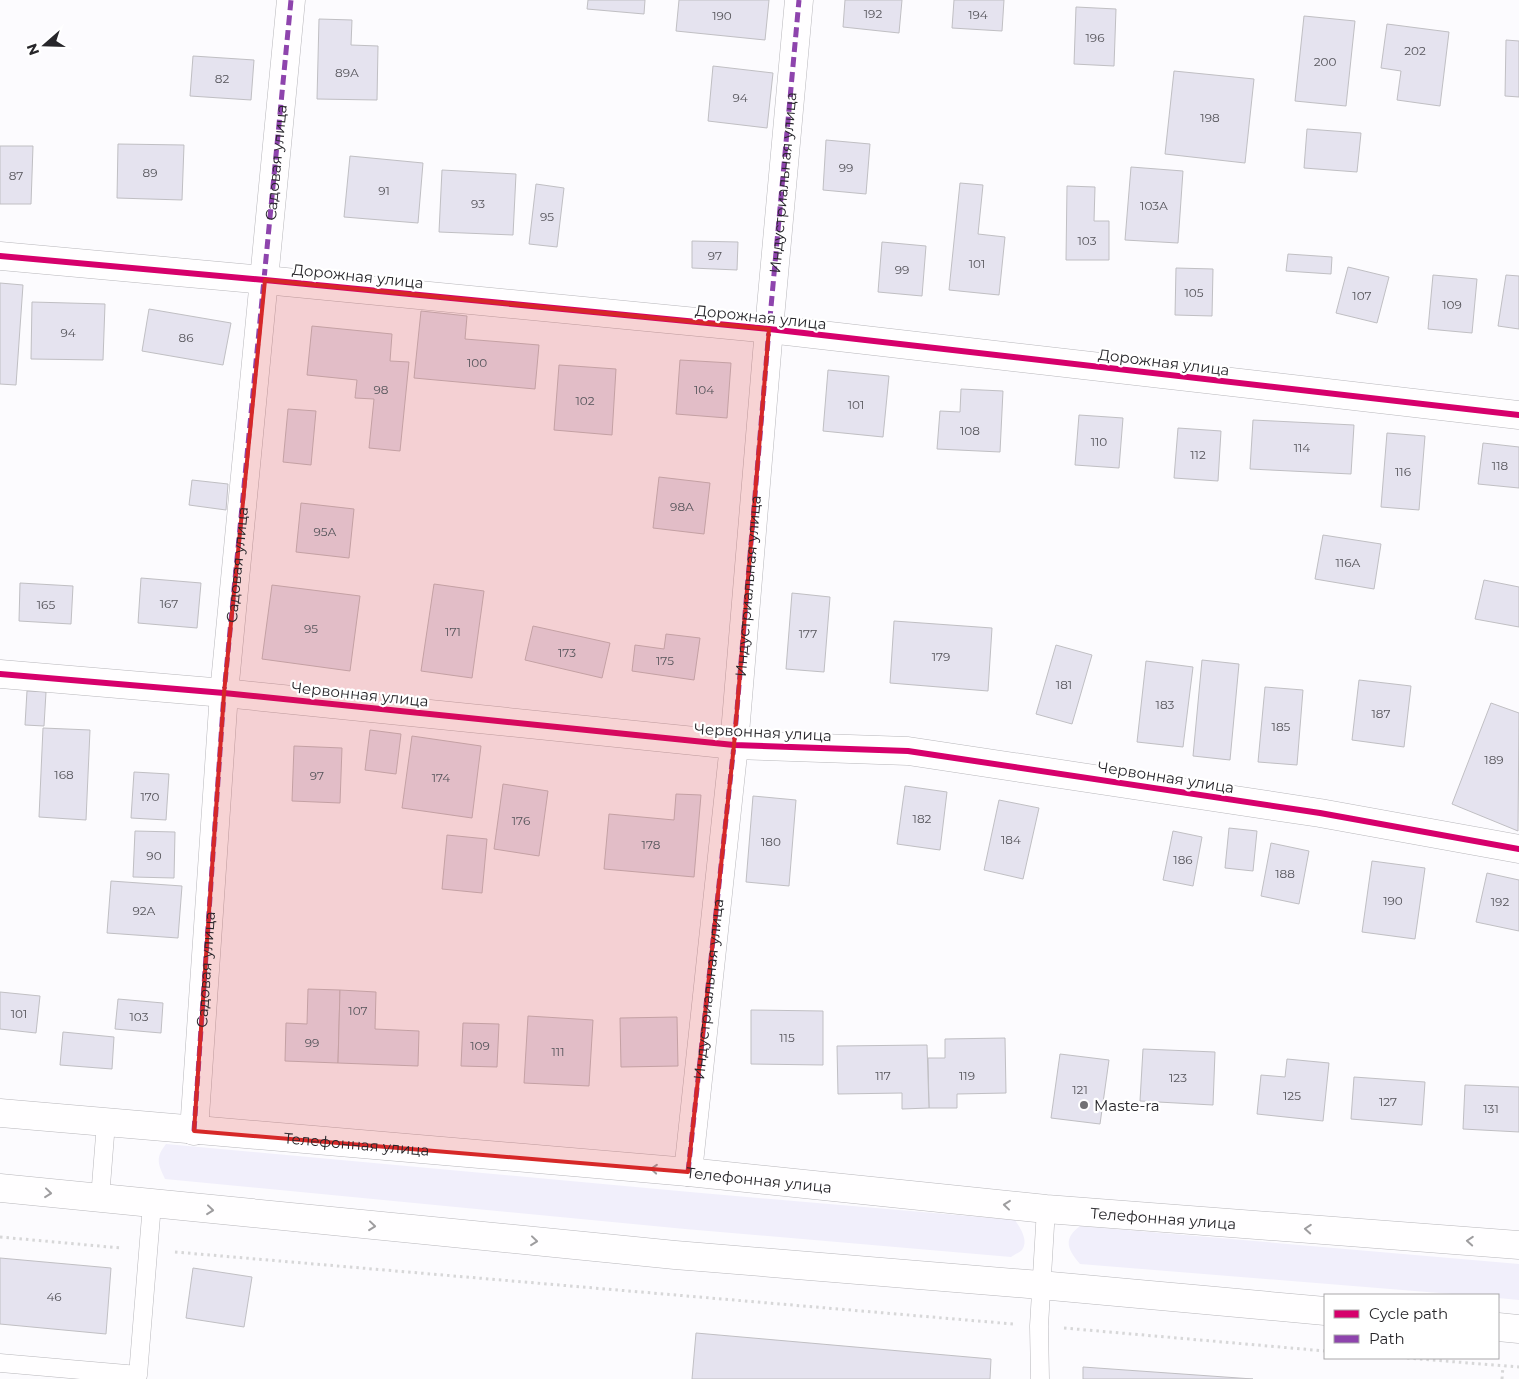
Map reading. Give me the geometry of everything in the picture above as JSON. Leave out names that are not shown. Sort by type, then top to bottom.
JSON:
[{"type":"street","name":"Садовая улица","points":[[194,1131],[224,692],[292,0]]},
{"type":"street","name":"Индустриальная улица","points":[[688,1172],[734,745],[799,0]]},
{"type":"street","name":"Дорожная улица","points":[[0,256],[769,330],[1519,415]]},
{"type":"street","name":"Червонная улица","points":[[0,674],[224,692],[734,745],[908,751],[1320,813],[1519,849]]},
{"type":"street","name":"Телефонная улица","points":[[0,1113],[688,1172],[1046,1209],[1519,1245]]},
{"type":"street","points":[[0,1188],[675,1255],[1324,1311]]},
{"type":"street","points":[[1499,1327],[1519,1329]]},
{"type":"lane","points":[[100,1198],[106,1123]]},
{"type":"lane","points":[[1,1369],[138,1375],[152,1204]]},
{"type":"lane","points":[[1040,1379],[1040,1285],[1046,1209]]},
{"type":"path","points":[[0,1237],[1324,1351]]},
{"type":"path","points":[[1419,1359],[1519,1367]]},
{"type":"path","points":[[1502,1379],[1503,1366]]},
{"type":"highlighted area","points":[[265,280],[769,329],[734,745],[688,1172],[194,1131],[224,693]]},
{"type":"shaded area","points":[[166,1144],[1015,1220],[1025,1242],[1022,1250],[1011,1257],[685,1229],[165,1179],[159,1157]]},
{"type":"shaded area","points":[[1080,1226],[1519,1264],[1519,1300],[1499,1298],[1499,1294],[1452,1294],[1080,1264],[1072,1254],[1069,1244],[1071,1235]]},
{"type":"building","points":[[588,0],[645,0],[644,14],[587,9]]},
{"type":"building","points":[[679,0],[769,0],[765,40],[676,31]]},
{"type":"building","points":[[845,0],[902,0],[899,33],[843,27]]},
{"type":"building","points":[[954,0],[1004,0],[1002,31],[952,28]]},
{"type":"building","points":[[1076,7],[1116,9],[1114,66],[1074,64]]},
{"type":"building","points":[[1304,16],[1355,21],[1346,106],[1295,101]]},
{"type":"building","points":[[319,19],[352,20],[351,45],[378,46],[377,100],[317,99]]},
{"type":"building","points":[[1387,24],[1449,32],[1440,106],[1397,100],[1401,71],[1381,68]]},
{"type":"building","points":[[1506,40],[1519,41],[1519,97],[1505,96]]},
{"type":"building","points":[[193,56],[254,60],[251,100],[190,96]]},
{"type":"building","points":[[713,66],[773,73],[767,128],[708,121]]},
{"type":"building","points":[[1174,71],[1254,79],[1245,163],[1165,154]]},
{"type":"building","points":[[1307,129],[1361,133],[1357,172],[1304,168]]},
{"type":"building","points":[[826,140],[870,144],[866,194],[823,190]]},
{"type":"building","points":[[118,144],[184,145],[182,200],[117,198]]},
{"type":"building","points":[[0,146],[33,146],[31,204],[0,204]]},
{"type":"building","points":[[350,156],[423,163],[418,223],[344,217]]},
{"type":"building","points":[[1131,167],[1183,171],[1178,243],[1125,240]]},
{"type":"building","points":[[442,170],[516,174],[513,235],[439,232]]},
{"type":"building","points":[[960,183],[983,185],[978,234],[1005,237],[999,295],[949,290]]},
{"type":"building","points":[[536,184],[564,188],[557,247],[529,244]]},
{"type":"building","points":[[1067,186],[1095,187],[1094,221],[1109,221],[1109,260],[1066,260]]},
{"type":"building","points":[[692,241],[738,242],[737,270],[692,268]]},
{"type":"building","points":[[882,242],[926,246],[922,296],[878,292]]},
{"type":"building","points":[[1288,254],[1332,257],[1331,274],[1286,271]]},
{"type":"building","points":[[1348,267],[1389,277],[1377,323],[1336,313]]},
{"type":"building","points":[[1176,268],[1213,269],[1212,316],[1175,315]]},
{"type":"building","points":[[1433,275],[1477,279],[1472,333],[1428,329]]},
{"type":"building","points":[[1506,275],[1519,276],[1519,329],[1498,326]]},
{"type":"building","points":[[0,283],[23,285],[16,385],[0,384]]},
{"type":"building","points":[[32,302],[105,304],[103,360],[31,359]]},
{"type":"building","points":[[149,309],[231,323],[223,365],[142,351]]},
{"type":"building","points":[[421,311],[467,316],[465,339],[539,345],[535,389],[414,378]]},
{"type":"building","points":[[312,326],[392,334],[390,361],[409,362],[400,451],[369,448],[374,399],[355,398],[357,380],[307,375]]},
{"type":"building","points":[[680,360],[731,363],[727,418],[676,414]]},
{"type":"building","points":[[559,365],[616,369],[612,435],[554,430]]},
{"type":"building","points":[[828,370],[889,376],[883,437],[823,431]]},
{"type":"building","points":[[961,389],[1003,391],[1000,452],[937,449],[940,411],[960,412]]},
{"type":"building","points":[[288,409],[316,411],[311,465],[283,462]]},
{"type":"building","points":[[1079,415],[1123,418],[1119,468],[1075,465]]},
{"type":"building","points":[[1253,420],[1354,425],[1351,474],[1250,469]]},
{"type":"building","points":[[1178,428],[1221,431],[1218,481],[1174,478]]},
{"type":"building","points":[[1387,433],[1425,436],[1419,510],[1381,507]]},
{"type":"building","points":[[1483,443],[1519,447],[1519,488],[1478,484]]},
{"type":"building","points":[[659,477],[710,483],[704,534],[653,528]]},
{"type":"building","points":[[192,480],[228,484],[226,510],[189,505]]},
{"type":"building","points":[[301,503],[354,509],[349,558],[296,552]]},
{"type":"building","points":[[1323,535],[1381,544],[1374,589],[1315,579]]},
{"type":"building","points":[[141,578],[201,583],[197,628],[138,623]]},
{"type":"building","points":[[1484,580],[1519,587],[1519,627],[1475,619]]},
{"type":"building","points":[[20,583],[73,586],[71,624],[19,621]]},
{"type":"building","points":[[434,584],[484,591],[472,678],[421,671]]},
{"type":"building","points":[[272,585],[360,596],[350,671],[262,659]]},
{"type":"building","points":[[792,593],[830,597],[824,672],[786,669]]},
{"type":"building","points":[[894,621],[992,628],[988,691],[890,683]]},
{"type":"building","points":[[533,626],[610,643],[602,678],[525,660]]},
{"type":"building","points":[[666,634],[700,638],[694,680],[632,671],[635,645],[664,649]]},
{"type":"building","points":[[1056,645],[1092,655],[1072,724],[1036,714]]},
{"type":"building","points":[[1202,660],[1239,664],[1230,760],[1193,756]]},
{"type":"building","points":[[1146,661],[1193,667],[1183,747],[1137,742]]},
{"type":"building","points":[[1359,680],[1411,686],[1404,747],[1352,740]]},
{"type":"building","points":[[1265,687],[1303,690],[1297,765],[1258,762]]},
{"type":"building","points":[[27,691],[46,692],[44,726],[25,725]]},
{"type":"building","points":[[1491,703],[1519,713],[1518,831],[1452,804]]},
{"type":"building","points":[[43,728],[90,730],[86,820],[39,817]]},
{"type":"building","points":[[370,730],[401,734],[396,774],[365,770]]},
{"type":"building","points":[[412,736],[481,746],[472,818],[402,808]]},
{"type":"building","points":[[294,746],[342,748],[340,803],[292,801]]},
{"type":"building","points":[[134,772],[169,774],[166,820],[131,818]]},
{"type":"building","points":[[503,784],[548,791],[539,856],[494,849]]},
{"type":"building","points":[[905,786],[947,792],[940,850],[897,844]]},
{"type":"building","points":[[676,794],[701,795],[694,877],[604,869],[609,814],[674,820]]},
{"type":"building","points":[[753,796],[796,800],[789,886],[746,882]]},
{"type":"building","points":[[999,800],[1039,808],[1023,879],[984,870]]},
{"type":"building","points":[[1229,828],[1257,831],[1253,871],[1225,868]]},
{"type":"building","points":[[135,831],[175,832],[174,878],[133,877]]},
{"type":"building","points":[[1173,831],[1202,837],[1193,886],[1163,880]]},
{"type":"building","points":[[447,835],[487,839],[482,893],[442,889]]},
{"type":"building","points":[[1271,843],[1309,851],[1299,904],[1261,896]]},
{"type":"building","points":[[1372,861],[1425,868],[1415,939],[1362,932]]},
{"type":"building","points":[[1487,873],[1519,880],[1519,931],[1476,922]]},
{"type":"building","points":[[111,881],[182,886],[178,938],[107,933]]},
{"type":"building","points":[[308,989],[340,990],[338,1063],[285,1061],[286,1023],[307,1024]]},
{"type":"building","points":[[340,990],[376,992],[375,1029],[419,1031],[418,1066],[338,1063]]},
{"type":"building","points":[[0,992],[40,996],[36,1033],[0,1029]]},
{"type":"building","points":[[118,999],[163,1003],[161,1033],[115,1029]]},
{"type":"building","points":[[751,1010],[823,1011],[823,1065],[751,1064]]},
{"type":"building","points":[[528,1016],[593,1020],[589,1086],[524,1083]]},
{"type":"building","points":[[677,1017],[678,1066],[621,1067],[620,1018]]},
{"type":"building","points":[[463,1023],[499,1024],[497,1067],[461,1066]]},
{"type":"building","points":[[63,1032],[114,1037],[112,1069],[60,1065]]},
{"type":"building","points":[[1005,1038],[1006,1093],[957,1094],[957,1108],[929,1108],[928,1058],[945,1058],[945,1039]]},
{"type":"building","points":[[927,1045],[929,1108],[902,1109],[902,1093],[838,1094],[837,1046]]},
{"type":"building","points":[[1143,1049],[1215,1052],[1213,1105],[1140,1101]]},
{"type":"building","points":[[1060,1054],[1109,1060],[1100,1124],[1051,1118]]},
{"type":"building","points":[[1287,1059],[1329,1063],[1323,1121],[1257,1114],[1261,1075],[1285,1077]]},
{"type":"building","points":[[1354,1077],[1425,1082],[1422,1125],[1351,1119]]},
{"type":"building","points":[[1465,1085],[1519,1087],[1519,1132],[1463,1129]]},
{"type":"building","points":[[0,1258],[111,1268],[106,1334],[0,1324]]},
{"type":"building","points":[[193,1268],[252,1277],[244,1327],[186,1318]]},
{"type":"building","points":[[696,1333],[991,1359],[990,1379],[692,1379]]},
{"type":"building","points":[[1083,1367],[1253,1379],[1083,1379]]},
{"type":"marked path","points":[[194,1131],[224,693],[291,0]]},
{"type":"marked path","points":[[688,1172],[734,745],[799,0]]},
{"type":"cycle path","points":[[0,256],[769,329],[1519,415]]},
{"type":"cycle path","points":[[0,674],[224,693],[734,745],[908,751],[1320,813],[1519,849]]},
{"type":"place","name":"Maste-ra","points":[[1084,1105]]}]
